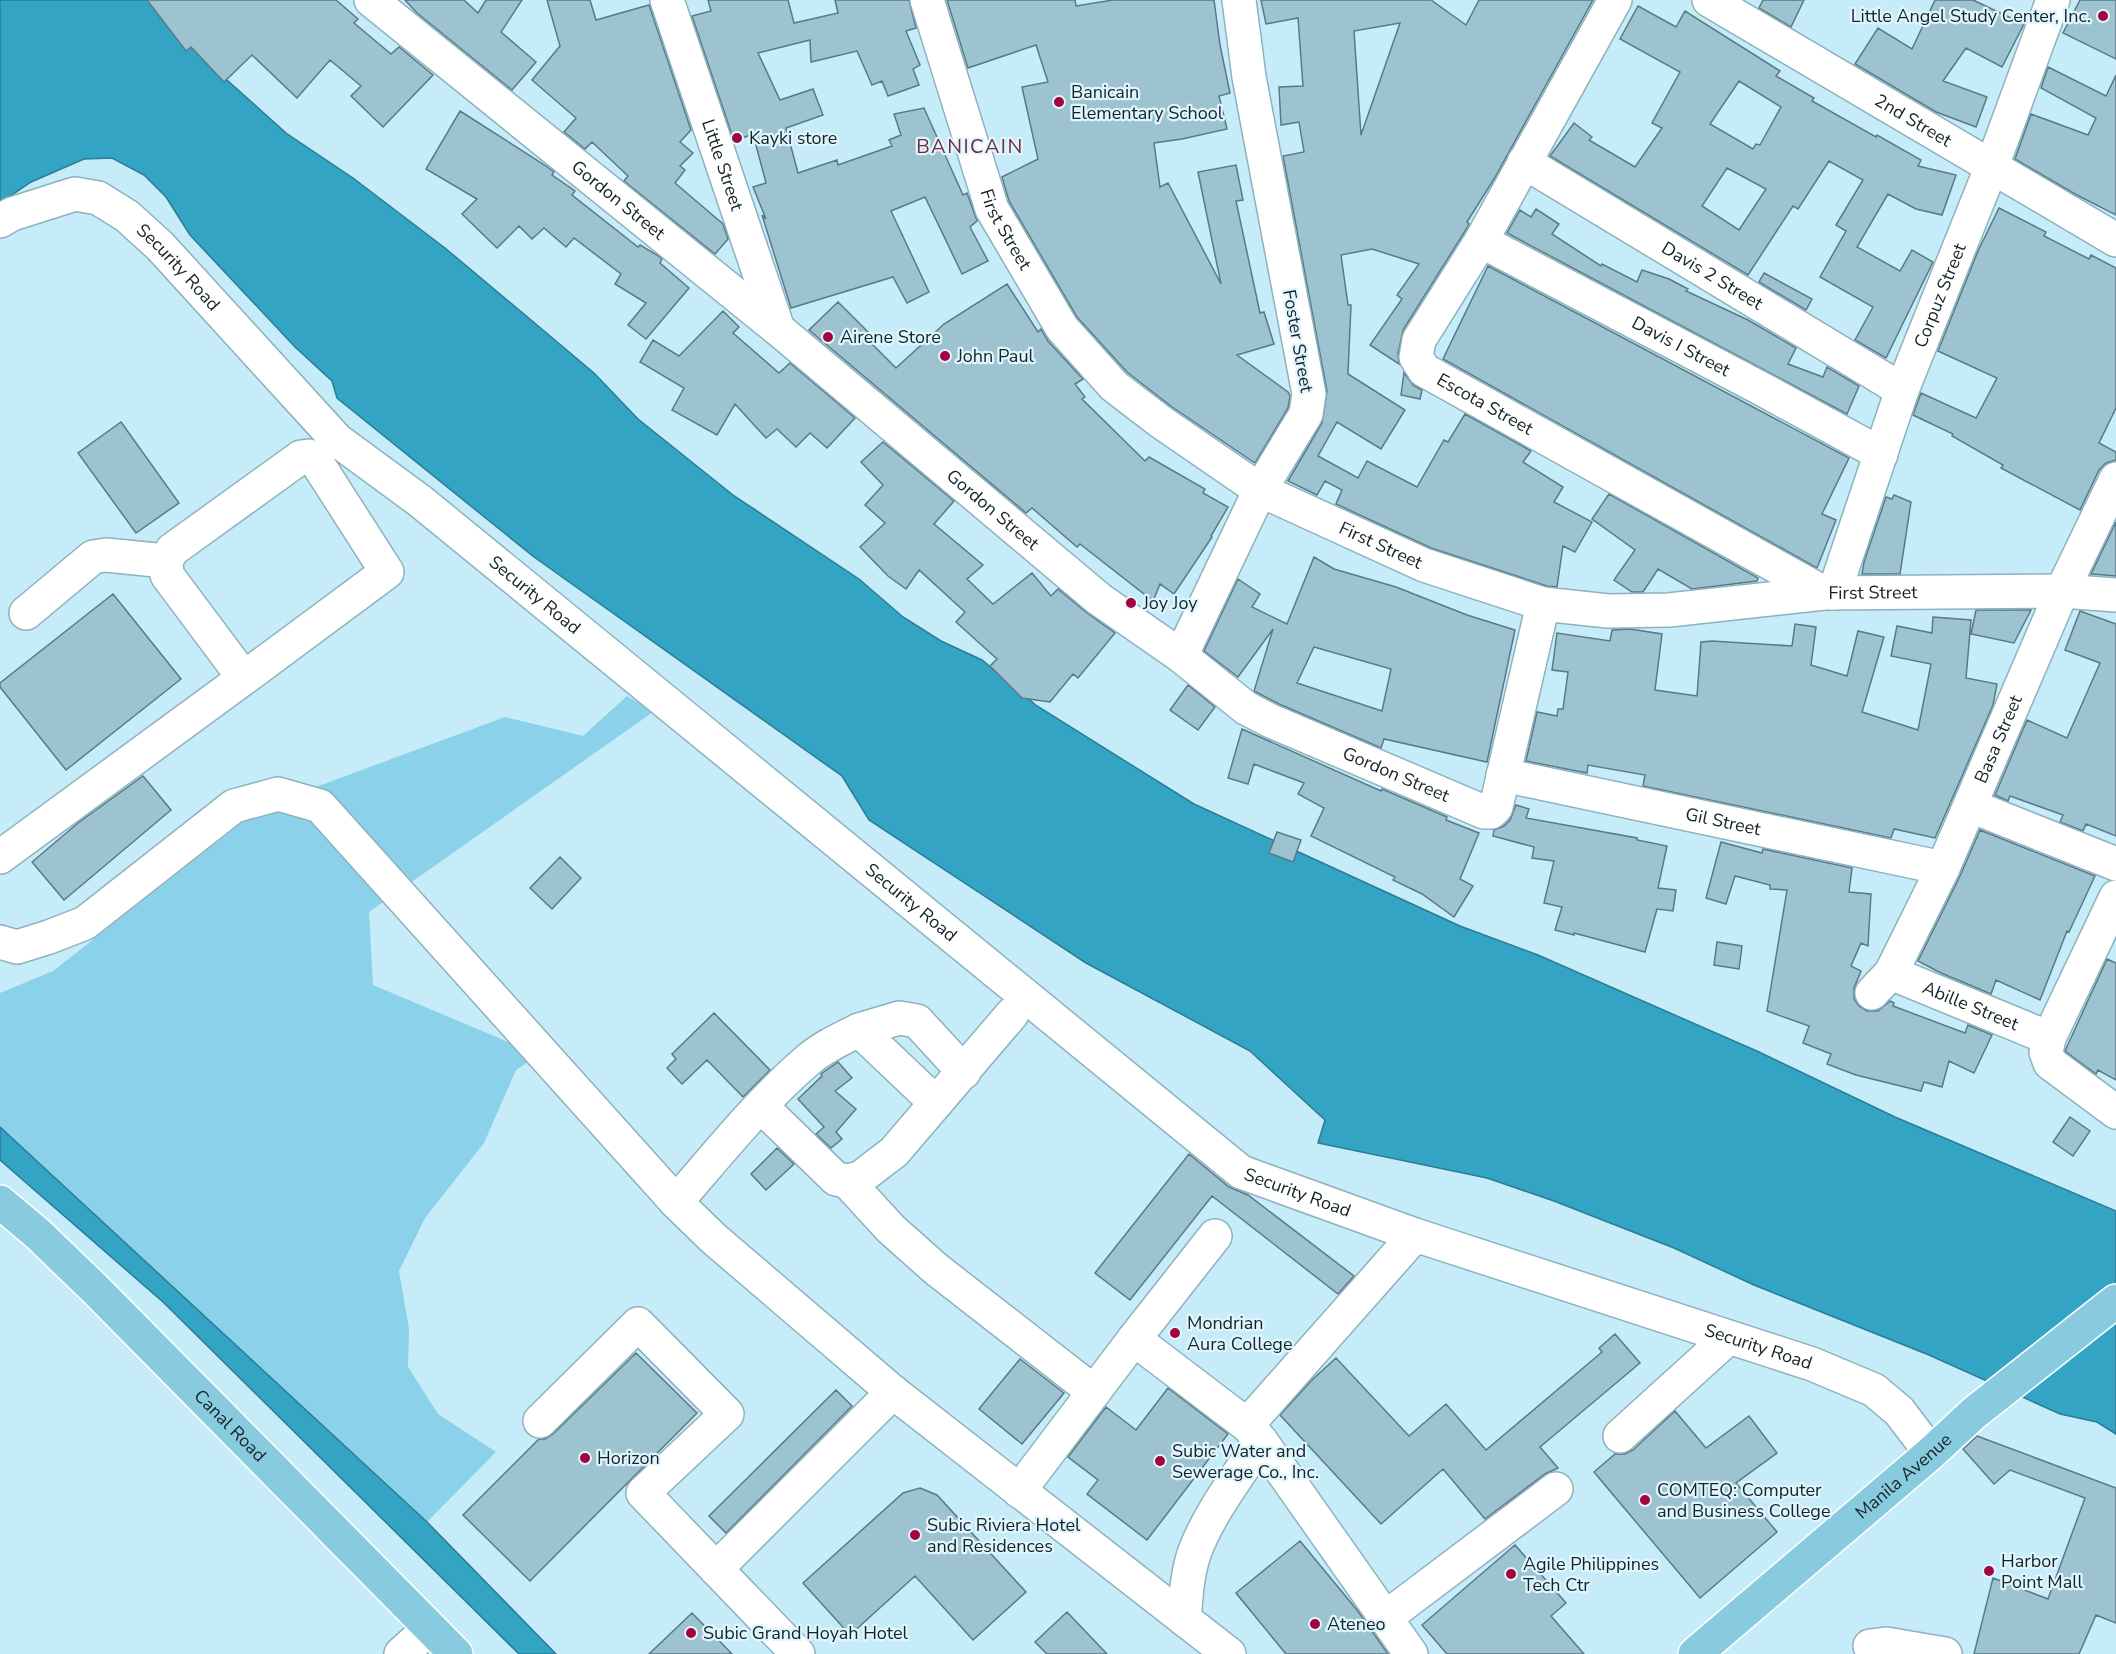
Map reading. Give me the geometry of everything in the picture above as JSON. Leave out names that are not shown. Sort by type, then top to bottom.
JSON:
[{"type":"main road","name":"Canal Road","points":[[0,1202],[38,1234],[96,1290],[456,1654]]},
{"type":"main road","name":"Manila Avenue","points":[[1695,1654],[1931,1454],[1974,1413],[2116,1301]]},
{"type":"street","name":"Gordon Street","points":[[371,0],[778,329],[1099,599],[1181,656],[1245,708],[1484,812],[1491,812],[1496,807],[1543,604]]},
{"type":"street","name":"Little Street","points":[[667,0],[778,329]]},
{"type":"street","name":"First Street","points":[[927,0],[992,209],[1062,328],[1114,386],[1161,422],[1260,490],[1424,564],[1543,604],[1608,611],[1669,610],[1829,593],[2062,591],[2116,595]]},
{"type":"street","name":"Foster Street","points":[[1181,656],[1260,490],[1306,414],[1309,394],[1249,77],[1239,0]]},
{"type":"street","name":"Escota Street","points":[[1615,0],[1481,242],[1419,340],[1416,357],[1424,370],[1829,593]]},
{"type":"street","name":"2nd Street","points":[[1709,0],[2116,240]]},
{"type":"street","name":"Corpuz Street","points":[[1829,593],[1881,454],[1902,390],[1992,166],[2053,0]]},
{"type":"street","name":"Davis 2 Street","points":[[1524,162],[1902,390]]},
{"type":"street","name":"Security Road","points":[[0,221],[12,214],[75,195],[98,198],[128,216],[160,246],[337,440],[420,501],[1241,1172],[1415,1235],[1812,1364],[1874,1390],[1899,1411],[1931,1454]]},
{"type":"street","name":"Davis I Street","points":[[1481,242],[1881,454]]},
{"type":"street","points":[[0,857],[244,678],[387,572],[314,459],[309,456],[301,457],[172,550],[166,561],[168,575],[244,678]]},
{"type":"street","name":"Basa Street","points":[[1882,983],[1943,868],[2062,591],[2116,479]]},
{"type":"street","points":[[26,613],[93,557],[106,555],[166,561]]},
{"type":"street","name":"Gil Street","points":[[1503,775],[1943,868]]},
{"type":"street","points":[[0,942],[17,947],[49,938],[85,923],[234,806],[278,794],[320,807],[676,1202],[713,1238],[893,1392],[1229,1654]]},
{"type":"street","points":[[1971,806],[2116,864]]},
{"type":"street","points":[[2116,897],[2049,1038],[2046,1052],[2050,1063],[2116,1112]]},
{"type":"street","name":"Abille Street","points":[[1882,983],[2049,1038]]},
{"type":"street","points":[[760,1106],[836,1179],[846,1181],[860,1178],[894,1152],[1012,1014]]},
{"type":"street","points":[[676,1202],[760,1106],[808,1060],[832,1043],[859,1030],[899,1018],[917,1021],[964,1072]]},
{"type":"street","points":[[859,1030],[936,1103]]},
{"type":"street","points":[[846,1181],[891,1229],[936,1269],[1094,1392]]},
{"type":"street","points":[[1184,1619],[1186,1587],[1195,1552],[1254,1433],[1415,1235]]},
{"type":"street","points":[[1019,1491],[1215,1236]]},
{"type":"street","points":[[540,1421],[638,1324],[727,1414],[643,1493],[798,1654]]},
{"type":"street","points":[[1620,1436],[1728,1338]]},
{"type":"street","points":[[1134,1339],[1254,1433],[1411,1654]]},
{"type":"street","points":[[716,1569],[893,1392]]},
{"type":"street","points":[[1385,1618],[1556,1489]]},
{"type":"street","points":[[401,1654],[430,1628]]},
{"type":"street","points":[[1870,1646],[1886,1644],[1945,1654]]},
{"type":"shaded area","points":[[0,0],[187,0],[189,39],[227,80],[286,133],[353,178],[445,248],[594,373],[638,419],[733,495],[859,579],[903,617],[941,641],[982,660],[1037,706],[1194,804],[1460,926],[1538,955],[1759,1052],[1895,1117],[2116,1211],[2116,1434],[2097,1422],[2060,1414],[1929,1355],[1754,1285],[1674,1248],[1554,1201],[1487,1178],[1318,1143],[1325,1120],[1250,1051],[1086,963],[869,820],[842,776],[534,557],[337,398],[332,381],[295,347],[190,235],[166,197],[144,175],[112,158],[84,159],[31,182],[0,203]]},
{"type":"shaded area","points":[[627,696],[653,712],[369,912],[373,985],[539,1055],[516,1070],[484,1143],[425,1218],[399,1271],[409,1329],[408,1367],[438,1414],[496,1452],[427,1522],[0,1128],[0,993],[53,971],[262,807],[505,717],[583,736]]},
{"type":"shaded area","points":[[0,1127],[427,1522],[556,1654],[519,1654],[163,1302],[0,1160]]},
{"type":"building","points":[[147,0],[336,0],[358,19],[354,23],[391,54],[399,47],[433,75],[383,127],[351,96],[361,86],[330,60],[297,98],[252,55],[224,82],[191,47],[186,51]]},
{"type":"building","points":[[405,0],[464,0],[478,13],[486,0],[522,0],[501,32],[536,62],[512,90],[417,13]]},
{"type":"building","points":[[547,0],[590,0],[596,20],[649,5],[691,130],[680,142],[693,153],[680,166],[685,170],[675,183],[723,224],[728,239],[715,254],[624,181],[628,176],[592,142],[585,149],[564,132],[576,118],[532,80],[560,46]]},
{"type":"building","points":[[708,0],[788,0],[794,23],[838,13],[835,0],[909,0],[916,28],[906,31],[920,65],[913,69],[919,85],[888,96],[882,81],[872,85],[857,51],[811,62],[810,40],[758,53],[780,100],[813,89],[823,115],[786,128],[798,173],[837,160],[838,165],[892,146],[889,140],[901,135],[894,114],[924,108],[963,195],[967,193],[977,221],[970,227],[988,261],[962,274],[925,197],[891,211],[929,292],[907,303],[893,277],[791,308],[762,215],[766,219],[753,187],[766,183],[753,134],[734,141],[692,16],[711,11]]},
{"type":"building","points":[[947,0],[1075,0],[1076,6],[1113,0],[1214,0],[1230,93],[1219,96],[1227,129],[1154,143],[1160,187],[1168,183],[1221,284],[1198,172],[1236,165],[1243,200],[1236,201],[1260,313],[1264,312],[1274,344],[1237,355],[1288,392],[1290,396],[1288,408],[1255,463],[1172,407],[1127,372],[1077,317],[1009,201],[1002,177],[1038,159],[1022,87],[1048,82],[1036,45],[968,68]]},
{"type":"building","points":[[1261,0],[1431,0],[1466,25],[1479,0],[1593,0],[1494,179],[1467,222],[1469,224],[1465,231],[1403,330],[1398,354],[1399,364],[1370,345],[1402,299],[1397,295],[1419,264],[1372,249],[1341,255],[1348,305],[1351,305],[1348,374],[1405,410],[1381,449],[1337,422],[1318,456],[1358,478],[1367,461],[1417,487],[1444,440],[1448,442],[1465,414],[1531,451],[1523,462],[1563,487],[1554,502],[1592,522],[1575,552],[1563,546],[1557,587],[1547,586],[1431,548],[1336,504],[1342,490],[1325,481],[1317,495],[1288,481],[1322,423],[1327,391],[1283,156],[1304,152],[1299,122],[1281,125],[1279,87],[1303,86],[1298,18],[1266,24]],"holes":[[[1400,23],[1361,135],[1354,31]]]},
{"type":"building","points":[[1763,0],[1804,0],[1791,27],[1759,8]]},
{"type":"building","points":[[1935,0],[1973,0],[2024,24],[2002,67],[1966,48],[1943,81],[1987,97],[1976,127],[1936,112],[1855,64],[1878,28],[1912,49]]},
{"type":"building","points":[[2080,0],[2116,0],[2116,59],[2063,33]]},
{"type":"building","points":[[1638,6],[1676,27],[1685,11],[1780,71],[1776,76],[1814,98],[1812,101],[1921,160],[1918,166],[1956,175],[1942,215],[1916,209],[1888,194],[1857,247],[1900,271],[1912,250],[1933,262],[1886,358],[1855,340],[1873,307],[1820,277],[1846,231],[1836,225],[1863,180],[1829,161],[1798,209],[1793,206],[1748,275],[1550,156],[1574,123],[1592,137],[1589,140],[1635,167],[1662,128],[1652,123],[1680,72],[1620,39]],"holes":[[[1739,81],[1781,107],[1760,145],[1756,144],[1753,149],[1710,124]],[[1727,168],[1766,189],[1739,230],[1702,206]]]},
{"type":"building","points":[[2048,67],[2106,96],[2116,75],[2116,215],[2015,159],[2031,114],[2088,135],[2096,118],[2041,88]]},
{"type":"building","points":[[460,111],[554,172],[552,175],[575,191],[572,195],[638,247],[640,245],[657,255],[662,259],[660,263],[689,288],[646,339],[628,325],[646,303],[615,284],[621,274],[574,238],[566,247],[544,228],[532,239],[519,226],[497,248],[462,214],[477,199],[426,169]]},
{"type":"building","points":[[1999,208],[2046,232],[2044,236],[2089,259],[2091,255],[2116,268],[2116,408],[2099,443],[2116,452],[2116,460],[2106,463],[2099,470],[2080,510],[2001,468],[2003,465],[1952,436],[1953,434],[1913,415],[1921,393],[1976,418],[1997,378],[1938,351],[1978,251]]},
{"type":"building","points":[[1536,209],[1559,224],[1552,234],[1601,266],[1602,264],[1637,282],[1642,270],[1669,279],[1688,289],[1686,291],[1748,320],[1796,348],[1788,364],[1823,377],[1827,367],[1859,386],[1847,414],[1507,233],[1520,210],[1531,217]]},
{"type":"building","points":[[1488,266],[1849,458],[1822,514],[1836,520],[1817,568],[1443,359]]},
{"type":"building","points":[[1764,273],[1812,299],[1806,310],[1759,282]]},
{"type":"building","points":[[1007,284],[1038,332],[1041,329],[1048,341],[1083,379],[1075,384],[1085,397],[1082,399],[1145,461],[1149,457],[1205,489],[1203,493],[1228,507],[1212,537],[1174,594],[1160,584],[1153,601],[1080,544],[1077,547],[1032,508],[1026,513],[809,330],[838,302],[868,332],[864,336],[896,368],[944,324]]},
{"type":"building","points":[[723,311],[739,327],[733,333],[779,373],[790,363],[855,418],[827,448],[810,433],[796,447],[777,429],[766,438],[735,404],[717,435],[672,410],[684,388],[640,362],[653,340],[679,356]]},
{"type":"building","points":[[1404,373],[1414,386],[1422,390],[1420,399],[1401,395]]},
{"type":"building","points":[[121,422],[179,503],[136,533],[78,453]]},
{"type":"building","points":[[883,442],[954,501],[934,524],[983,565],[967,579],[993,604],[1032,573],[1051,596],[1058,589],[1115,633],[1078,678],[1073,674],[1050,702],[1022,698],[990,666],[997,659],[956,622],[965,612],[919,570],[906,589],[888,576],[860,547],[885,523],[865,505],[883,485],[861,462]]},
{"type":"building","points":[[1609,494],[1758,578],[1757,581],[1692,589],[1658,569],[1643,592],[1632,592],[1614,580],[1635,550],[1592,519]]},
{"type":"building","points":[[1894,495],[1911,502],[1900,574],[1862,574],[1886,497],[1892,499]]},
{"type":"building","points":[[2116,522],[2116,576],[2091,574]]},
{"type":"building","points":[[1314,557],[1334,569],[1396,587],[1467,615],[1515,630],[1487,762],[1384,739],[1381,748],[1254,691],[1273,629],[1238,677],[1204,651],[1238,579],[1260,594],[1252,607],[1287,624]],"holes":[[[1314,647],[1391,669],[1382,711],[1297,683]]]},
{"type":"building","points":[[113,594],[181,679],[66,770],[0,687],[0,683]]},
{"type":"building","points":[[1976,610],[2031,610],[2014,643],[1971,634]]},
{"type":"building","points":[[2080,611],[2116,624],[2116,836],[2086,824],[2083,831],[2060,822],[2063,815],[2010,796],[2008,801],[1995,795],[2027,720],[2067,738],[2100,663],[2065,650]]},
{"type":"building","points":[[1933,617],[1971,620],[1966,678],[1997,684],[1993,705],[1935,838],[1894,829],[1891,838],[1643,786],[1645,775],[1588,765],[1587,773],[1526,761],[1537,712],[1557,716],[1558,709],[1563,709],[1568,672],[1552,670],[1557,633],[1610,641],[1612,630],[1630,629],[1662,634],[1655,690],[1697,696],[1701,642],[1792,646],[1795,624],[1816,627],[1811,665],[1847,676],[1858,631],[1884,637],[1862,712],[1918,730],[1931,664],[1891,656],[1897,626],[1932,633]]},
{"type":"building","points":[[1188,685],[1215,707],[1198,730],[1170,710]]},
{"type":"building","points":[[1242,729],[1479,833],[1460,879],[1473,886],[1454,917],[1422,894],[1393,880],[1395,877],[1311,836],[1324,808],[1298,794],[1304,783],[1254,764],[1248,784],[1228,778]]},
{"type":"building","points":[[143,776],[171,810],[64,900],[32,862],[78,823]]},
{"type":"building","points":[[1516,805],[1529,809],[1526,818],[1637,838],[1637,840],[1667,846],[1658,888],[1676,890],[1673,911],[1657,909],[1645,952],[1555,930],[1562,907],[1544,903],[1554,861],[1532,858],[1534,847],[1493,836],[1494,830],[1504,826],[1510,820]]},
{"type":"building","points":[[1980,830],[2095,876],[2069,932],[2067,931],[2040,1000],[1996,980],[1991,994],[1918,961]]},
{"type":"building","points":[[1277,832],[1301,840],[1293,862],[1269,853]]},
{"type":"building","points":[[1721,842],[1762,853],[1763,849],[1852,868],[1849,892],[1871,894],[1868,946],[1861,943],[1851,966],[1861,971],[1854,988],[1854,999],[1867,1011],[1878,1011],[1890,1001],[1894,1003],[1893,1006],[1965,1033],[1968,1025],[1992,1035],[1974,1073],[1949,1061],[1942,1087],[1924,1082],[1921,1091],[1856,1075],[1827,1064],[1831,1054],[1803,1043],[1809,1026],[1767,1011],[1787,890],[1770,889],[1770,885],[1735,876],[1726,904],[1706,898]]},
{"type":"building","points":[[560,857],[581,878],[552,909],[530,888]]},
{"type":"building","points":[[1717,942],[1742,946],[1739,969],[1714,965]]},
{"type":"building","points":[[2107,959],[2116,963],[2116,1080],[2098,1070],[2096,1074],[2065,1051]]},
{"type":"building","points":[[714,1013],[770,1070],[743,1097],[707,1060],[682,1084],[667,1068],[676,1059],[672,1054]]},
{"type":"building","points":[[838,1062],[852,1078],[835,1091],[856,1109],[836,1132],[842,1139],[831,1148],[816,1134],[824,1127],[798,1099],[822,1076],[821,1074]]},
{"type":"building","points":[[2070,1117],[2090,1131],[2073,1156],[2053,1142]]},
{"type":"building","points":[[777,1148],[794,1164],[766,1190],[751,1174]]},
{"type":"building","points":[[1189,1154],[1229,1187],[1248,1195],[1354,1276],[1338,1294],[1212,1196],[1130,1300],[1095,1273]]},
{"type":"building","points":[[1615,1334],[1640,1363],[1540,1447],[1558,1468],[1545,1474],[1485,1519],[1443,1469],[1381,1524],[1280,1415],[1336,1358],[1409,1436],[1446,1404],[1486,1450],[1602,1352],[1599,1348]]},
{"type":"building","points":[[636,1353],[697,1413],[530,1581],[463,1515],[539,1439],[545,1439],[553,1434]]},
{"type":"building","points":[[1020,1359],[1064,1393],[1022,1444],[979,1409]]},
{"type":"building","name":"Subic Water and Sewerage Co., Inc.","points":[[1168,1388],[1228,1434],[1147,1540],[1087,1494],[1098,1480],[1068,1457],[1106,1407],[1136,1430]]},
{"type":"building","points":[[836,1390],[852,1406],[726,1533],[709,1516]]},
{"type":"building","points":[[1675,1411],[1706,1448],[1749,1416],[1777,1453],[1736,1483],[1777,1532],[1700,1598],[1594,1472],[1615,1454],[1625,1454],[1633,1450]]},
{"type":"building","points":[[1977,1436],[2116,1488],[2116,1623],[2096,1615],[2079,1654],[1974,1654],[1993,1578],[2048,1599],[2085,1498],[2010,1470],[1994,1484],[1963,1449]]},
{"type":"building","name":"Subic Riviera Hotel and Residences","points":[[920,1488],[937,1495],[1026,1592],[973,1640],[915,1576],[850,1635],[803,1583],[903,1493]]},
{"type":"building","name":"Ateneo","points":[[1300,1541],[1357,1610],[1388,1654],[1286,1654],[1236,1593]]},
{"type":"building","name":"Agile Philippines Tech Ctr","points":[[1515,1545],[1566,1603],[1551,1616],[1584,1654],[1447,1654],[1422,1625]]},
{"type":"building","points":[[1067,1612],[1107,1654],[1047,1654],[1035,1642]]},
{"type":"building","name":"Subic Grand Hoyah Hotel","points":[[692,1613],[732,1654],[649,1654]]},
{"type":"place","name":"Little Angel Study Center, Inc.","points":[[2103,16]]},
{"type":"place","name":"Banicain Elementary School","points":[[1059,102]]},
{"type":"place","name":"Kayki store","points":[[737,138]]},
{"type":"place","name":"Airene Store","points":[[828,337]]},
{"type":"place","name":"John Paul","points":[[945,356]]},
{"type":"place","name":"Joy Joy","points":[[1131,603]]},
{"type":"place","name":"Mondrian Aura College","points":[[1175,1333]]},
{"type":"place","name":"Horizon","points":[[585,1458]]},
{"type":"place","name":"Subic Water and Sewerage Co., Inc.","points":[[1160,1461]]},
{"type":"place","name":"COMTEQ: Computer and Business College","points":[[1645,1500]]},
{"type":"place","name":"Subic Riviera Hotel and Residences","points":[[915,1535]]},
{"type":"place","name":"Harbor Point Mall","points":[[1989,1571]]},
{"type":"place","name":"Agile Philippines Tech Ctr","points":[[1511,1574]]},
{"type":"place","name":"Ateneo","points":[[1315,1624]]},
{"type":"place","name":"Subic Grand Hoyah Hotel","points":[[691,1633]]},
{"type":"district","name":"BANICAIN","points":[[970,146]]}]
